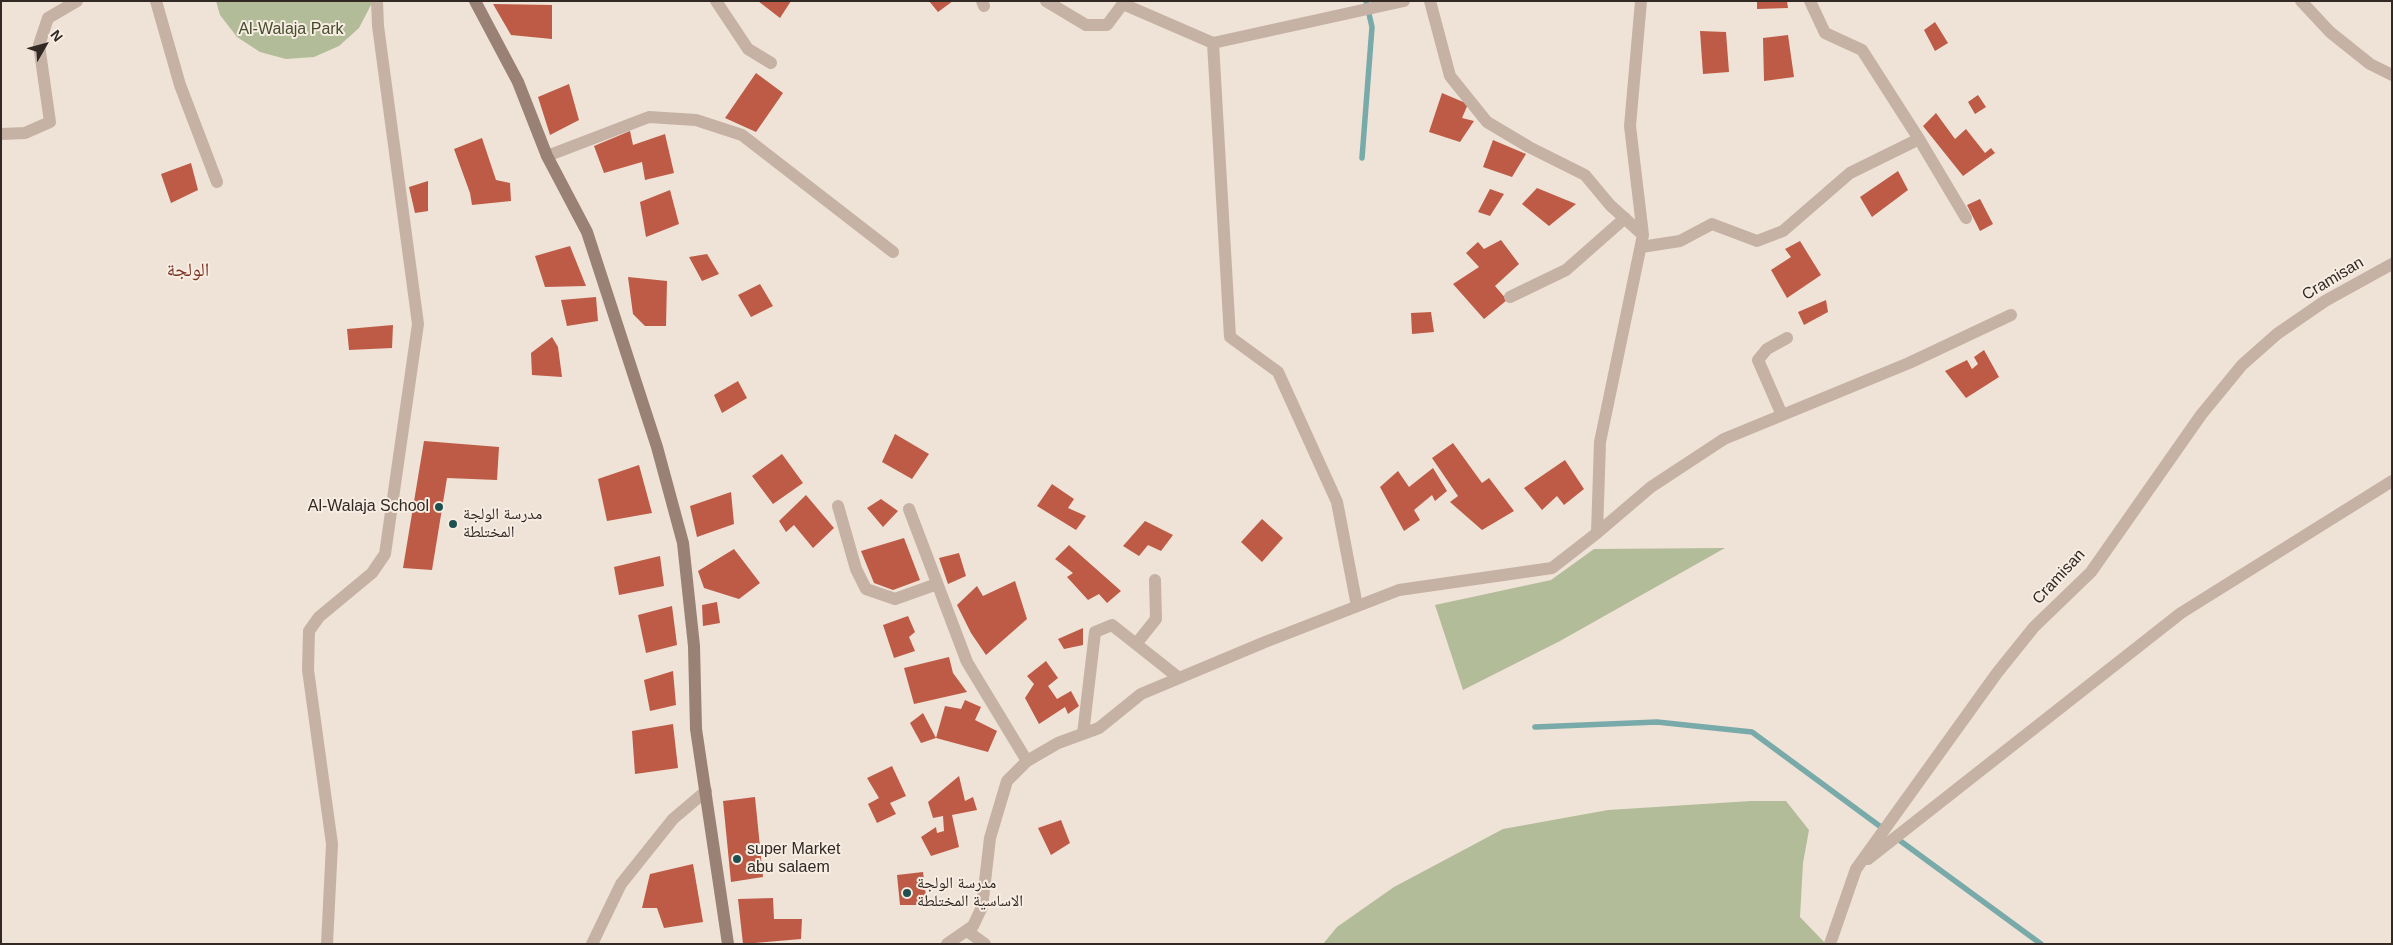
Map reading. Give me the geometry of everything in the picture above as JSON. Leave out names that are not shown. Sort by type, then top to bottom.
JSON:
[{"type":"street","points":[[1,134],[25,133],[50,122],[38,45],[48,18],[77,1]]},
{"type":"street","points":[[156,1],[180,84],[217,182]]},
{"type":"street","points":[[327,944],[332,844],[308,670],[309,631],[319,616],[372,573],[385,554],[418,324],[378,26],[377,1]]},
{"type":"street","points":[[475,1],[518,82],[547,156],[587,232],[657,447],[683,543],[694,646],[696,729],[728,944]]},
{"type":"street","points":[[716,1],[748,49],[771,63]]},
{"type":"street","points":[[1046,1],[1086,25],[1107,25],[1124,3],[1213,43],[1404,1]]},
{"type":"street","points":[[1430,1],[1450,76],[1486,122],[1529,148],[1585,175],[1625,218],[1642,241]]},
{"type":"street","points":[[1597,533],[1600,442],[1642,241],[1630,126],[1641,1]]},
{"type":"street","points":[[1810,1],[1825,33],[1862,50],[1920,139],[1966,218]]},
{"type":"street","points":[[2300,1],[2330,32],[2370,64],[2392,75]]},
{"type":"street","points":[[1213,43],[1230,337],[1278,372],[1337,502],[1357,606]]},
{"type":"street","points":[[547,156],[649,117],[696,120],[742,135],[893,252]]},
{"type":"street","points":[[1642,241],[1680,241],[1712,224],[1757,241],[1783,231],[1850,173],[1920,139]]},
{"type":"street","points":[[1510,297],[1566,270],[1625,218]]},
{"type":"street","name":"Cramisan","points":[[1830,944],[1856,869],[1997,673],[2034,627],[2091,572],[2201,415],[2242,365],[2277,334],[2325,301],[2392,264]]},
{"type":"street","points":[[947,944],[974,926],[982,907],[990,838],[1007,782],[1027,761],[1058,743],[1100,728],[1141,694],[1399,590],[1552,568],[1651,487],[1724,438],[1909,363],[2011,315]]},
{"type":"street","points":[[1782,414],[1758,360],[1767,349],[1787,338]]},
{"type":"street","points":[[1856,869],[2181,613],[2392,481]]},
{"type":"street","points":[[838,506],[856,569],[866,589],[896,599],[937,584]]},
{"type":"street","points":[[909,509],[967,662],[1027,761]]},
{"type":"street","points":[[1136,644],[1156,619],[1155,580]]},
{"type":"street","points":[[1083,734],[1095,632],[1112,626],[1179,678]]},
{"type":"street","points":[[592,944],[620,884],[673,819],[706,791]]},
{"type":"street","points":[[967,930],[985,944]]},
{"type":"green space","name":"Al-Walaja Park","points":[[216,1],[373,1],[359,28],[339,46],[314,57],[286,59],[260,52],[237,37],[220,15]]},
{"type":"green space","points":[[1725,548],[1560,641],[1463,690],[1435,605],[1551,580],[1594,549]]},
{"type":"green space","points":[[1751,801],[1786,801],[1809,830],[1803,863],[1800,917],[1826,944],[1323,944],[1337,927],[1394,887],[1503,829],[1608,810]]},
{"type":"building","points":[[758,1],[791,1],[780,18]]},
{"type":"building","points":[[929,1],[953,1],[938,12]]},
{"type":"building","points":[[1757,1],[1787,1],[1788,8],[1757,9]]},
{"type":"building","points":[[493,4],[552,5],[552,39],[511,35]]},
{"type":"building","points":[[1935,22],[1948,43],[1935,51],[1924,30]]},
{"type":"building","points":[[1700,31],[1726,32],[1729,72],[1703,74]]},
{"type":"building","points":[[1788,35],[1794,77],[1764,81],[1763,38]]},
{"type":"building","points":[[756,73],[783,93],[756,132],[725,118]]},
{"type":"building","points":[[569,84],[579,120],[550,135],[538,97]]},
{"type":"building","points":[[1442,93],[1468,104],[1462,118],[1474,121],[1460,142],[1429,132]]},
{"type":"building","points":[[1978,95],[1986,107],[1975,114],[1968,102]]},
{"type":"building","points":[[1936,113],[1955,139],[1966,129],[1985,153],[1991,148],[1995,153],[1963,176],[1923,126]]},
{"type":"building","points":[[630,131],[633,145],[665,134],[674,173],[645,180],[642,162],[604,173],[594,146]]},
{"type":"building","points":[[482,138],[496,180],[510,183],[511,201],[472,205],[470,193],[454,149]]},
{"type":"building","points":[[1493,140],[1526,154],[1512,177],[1483,167]]},
{"type":"building","points":[[191,163],[198,190],[171,203],[161,174]]},
{"type":"building","points":[[1898,171],[1908,190],[1872,217],[1860,197]]},
{"type":"building","points":[[428,181],[428,211],[415,213],[409,187]]},
{"type":"building","points":[[1537,188],[1576,204],[1549,226],[1522,204]]},
{"type":"building","points":[[1490,189],[1504,194],[1490,216],[1478,212]]},
{"type":"building","points":[[670,190],[679,224],[646,237],[640,202]]},
{"type":"building","points":[[1980,199],[1993,224],[1980,231],[1967,205]]},
{"type":"building","points":[[1501,240],[1519,264],[1495,286],[1507,300],[1484,319],[1453,284],[1479,267],[1466,253],[1478,242],[1484,249]]},
{"type":"building","points":[[1800,241],[1821,275],[1787,298],[1771,270],[1791,257],[1785,249]]},
{"type":"building","points":[[570,246],[586,286],[545,287],[535,256]]},
{"type":"building","points":[[707,254],[719,274],[702,281],[689,257]]},
{"type":"building","points":[[628,277],[667,281],[666,326],[645,326],[633,314]]},
{"type":"building","points":[[760,284],[773,306],[751,317],[738,295]]},
{"type":"building","points":[[596,297],[598,321],[567,326],[561,300]]},
{"type":"building","points":[[1826,300],[1828,312],[1804,325],[1798,312]]},
{"type":"building","points":[[1431,312],[1434,332],[1412,334],[1411,313]]},
{"type":"building","points":[[393,325],[392,348],[349,350],[347,329]]},
{"type":"building","points":[[552,337],[558,347],[562,377],[532,375],[531,353]]},
{"type":"building","points":[[1984,350],[1999,377],[1966,398],[1945,371],[1967,360],[1972,369],[1978,364],[1974,357]]},
{"type":"building","points":[[738,381],[747,398],[722,413],[714,395]]},
{"type":"building","points":[[895,434],[929,454],[912,479],[882,462]]},
{"type":"building","points":[[424,441],[499,447],[497,480],[447,478],[432,570],[403,568]]},
{"type":"building","points":[[1453,443],[1482,483],[1489,478],[1514,511],[1482,530],[1450,502],[1458,496],[1432,458]]},
{"type":"building","points":[[782,454],[803,483],[773,504],[752,476]]},
{"type":"building","points":[[1565,460],[1584,489],[1564,505],[1557,496],[1542,510],[1524,488]]},
{"type":"building","points":[[639,465],[652,513],[607,521],[598,479]]},
{"type":"building","points":[[1433,468],[1447,491],[1435,501],[1432,495],[1414,510],[1420,520],[1404,531],[1380,487],[1398,471],[1409,487]]},
{"type":"building","points":[[1052,484],[1074,499],[1068,508],[1086,516],[1076,530],[1037,506]]},
{"type":"building","points":[[731,492],[734,524],[697,537],[690,506]]},
{"type":"building","points":[[806,495],[834,528],[813,548],[794,525],[786,532],[779,521]]},
{"type":"building","points":[[881,499],[898,511],[883,527],[867,508]]},
{"type":"building","points":[[1262,519],[1283,538],[1262,562],[1241,542]]},
{"type":"building","points":[[1145,521],[1173,535],[1161,551],[1148,545],[1139,556],[1123,546]]},
{"type":"building","points":[[904,538],[920,580],[893,590],[874,583],[861,551]]},
{"type":"building","points":[[1069,545],[1121,591],[1107,603],[1099,594],[1088,600],[1067,577],[1073,573],[1055,559]]},
{"type":"building","points":[[734,549],[760,583],[739,599],[704,588],[698,571]]},
{"type":"building","points":[[959,553],[966,576],[948,584],[939,558]]},
{"type":"building","points":[[660,556],[664,586],[619,595],[614,567]]},
{"type":"building","points":[[1015,581],[1027,619],[986,655],[971,633],[957,605],[977,586],[983,596]]},
{"type":"building","points":[[717,602],[720,623],[703,626],[702,605]]},
{"type":"building","points":[[672,606],[677,645],[646,653],[638,615]]},
{"type":"building","points":[[908,616],[915,632],[909,637],[915,651],[894,658],[883,625]]},
{"type":"building","points":[[1083,628],[1083,645],[1064,649],[1058,639]]},
{"type":"building","points":[[949,657],[953,673],[967,692],[914,704],[904,668]]},
{"type":"building","points":[[1046,661],[1058,678],[1048,686],[1057,699],[1071,691],[1079,706],[1068,714],[1065,707],[1039,724],[1025,698],[1034,684],[1027,676]]},
{"type":"building","points":[[673,671],[676,705],[650,711],[644,680]]},
{"type":"building","points":[[965,700],[981,707],[975,720],[997,731],[988,752],[936,738],[945,706],[961,709]]},
{"type":"building","points":[[923,713],[936,738],[921,743],[910,723]]},
{"type":"building","points":[[673,724],[678,768],[635,774],[632,731]]},
{"type":"building","points":[[892,766],[906,796],[890,803],[896,814],[877,823],[868,804],[879,798],[867,778]]},
{"type":"building","points":[[959,776],[965,801],[973,797],[977,810],[952,815],[959,847],[931,856],[921,837],[936,827],[937,833],[944,831],[943,816],[933,818],[928,802]]},
{"type":"building","points":[[755,797],[763,877],[731,882],[723,801]]},
{"type":"building","points":[[1061,820],[1070,843],[1051,855],[1038,828]]},
{"type":"building","points":[[693,864],[703,922],[664,928],[657,908],[642,908],[650,874]]},
{"type":"building","points":[[923,872],[927,905],[900,905],[897,875]]},
{"type":"building","points":[[773,898],[774,919],[802,919],[801,939],[743,944],[738,899]]},
{"type":"waterway","points":[[1362,158],[1372,27],[1366,1]]},
{"type":"waterway","points":[[1535,727],[1657,722],[1752,732],[1885,830]]},
{"type":"waterway","points":[[1895,837],[2041,944]]},
{"type":"place","name":"Al-Walaja School","points":[[439,507]]},
{"type":"place","name":"مدرسة الولجة المختلطة","points":[[453,524]]},
{"type":"place","name":"super Market abu salaem","points":[[737,859]]},
{"type":"place","name":"مدرسة الولجة الاساسية المختلطة","points":[[907,893]]},
{"type":"district","name":"الولجة","points":[[188,271]]}]
